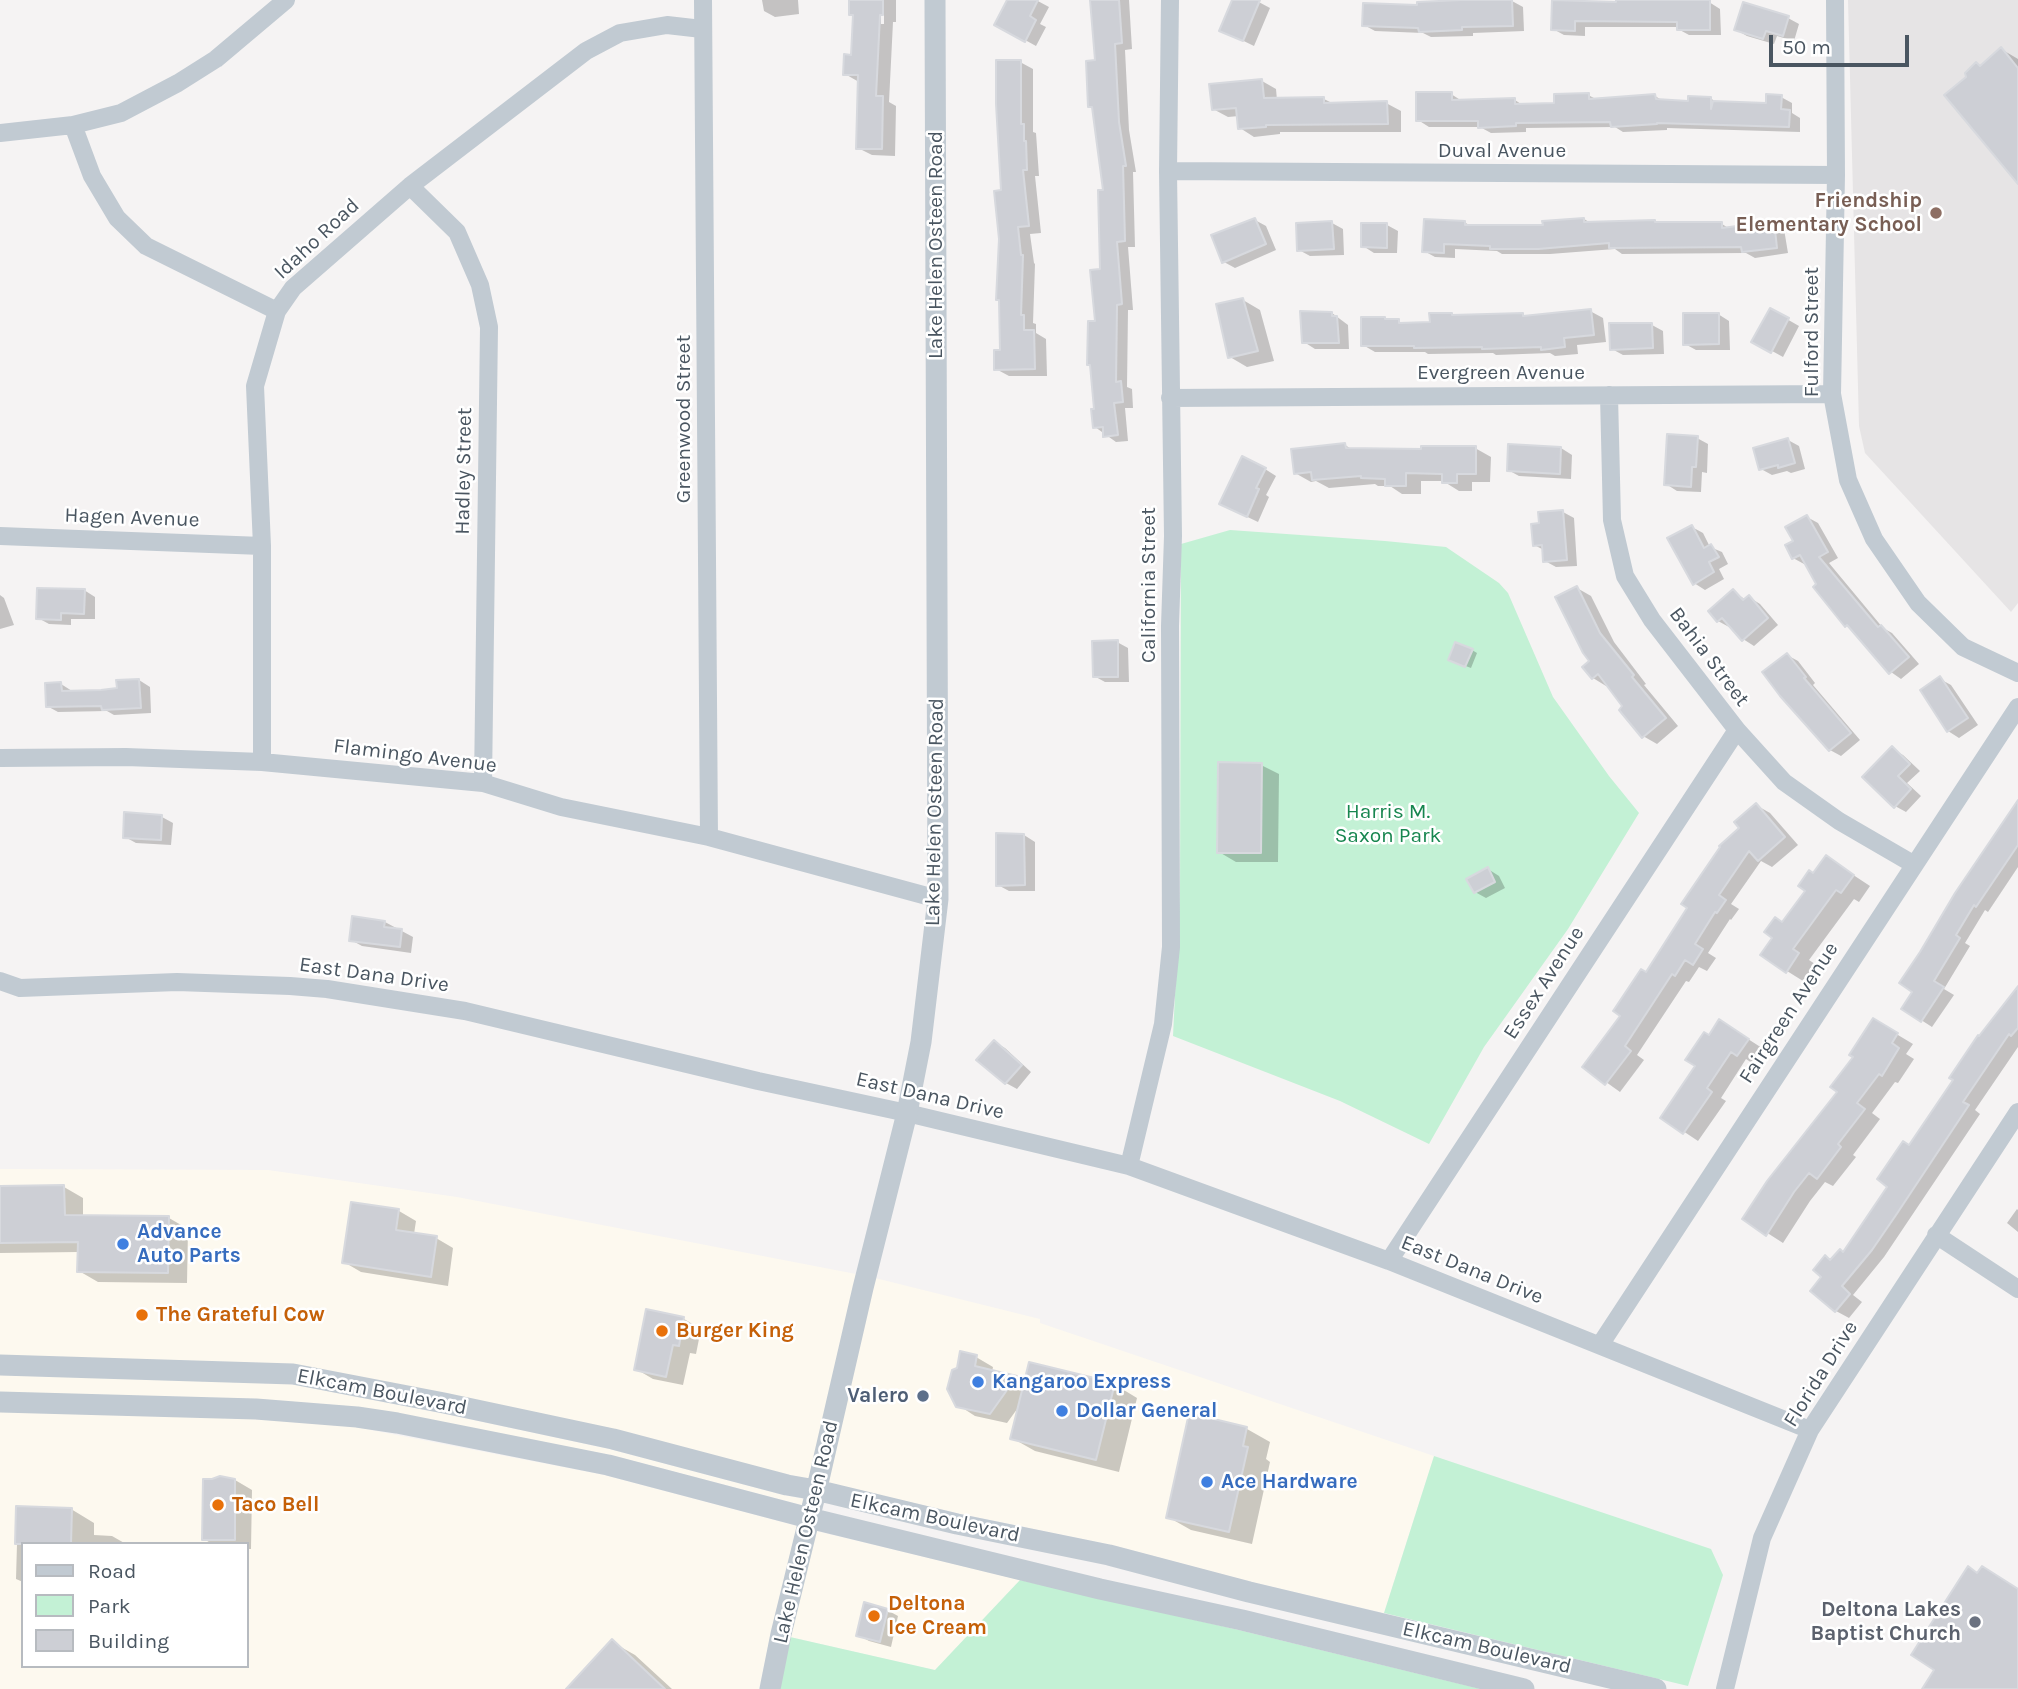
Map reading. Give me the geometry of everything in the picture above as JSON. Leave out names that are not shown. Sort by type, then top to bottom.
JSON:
[{"type":"street","points":[[0,133],[73,125],[121,113],[216,59],[268,6],[286,0]]},
{"type":"street","name":"Greenwood Street","points":[[703,0],[709,837]]},
{"type":"street","name":"Lake Helen Osteen Road","points":[[770,1689],[863,1288],[908,1113],[921,1042],[938,899],[935,0]]},
{"type":"street","name":"California Street","points":[[1129,1166],[1163,1024],[1171,947],[1170,626],[1173,536],[1168,171],[1170,0]]},
{"type":"street","name":"Fulford Street","points":[[1835,0],[1836,176],[1832,394],[1848,480],[1874,539],[1918,603],[1964,647],[2018,673]]},
{"type":"street","name":"Idaho Road","points":[[262,762],[262,546],[255,386],[277,311],[293,288],[410,186],[586,51],[620,33],[667,25],[702,29]]},
{"type":"street","points":[[73,125],[92,176],[117,218],[146,246],[277,311]]},
{"type":"street","name":"Duval Avenue","points":[[1168,171],[1836,176]]},
{"type":"street","name":"Hadley Street","points":[[410,186],[457,232],[481,285],[489,327],[483,783]]},
{"type":"street","name":"Evergreen Avenue","points":[[1170,398],[1832,394]]},
{"type":"street","name":"Bahia Street","points":[[1609,395],[1612,520],[1625,576],[1652,620],[1737,730],[1784,782],[1839,821],[1913,864]]},
{"type":"street","name":"Hagen Avenue","points":[[0,536],[262,546]]},
{"type":"street","name":"Fairgreen Avenue","points":[[1600,1345],[2018,706]]},
{"type":"street","name":"Essex Avenue","points":[[1389,1261],[1737,730]]},
{"type":"street","name":"Flamingo Avenue","points":[[0,758],[125,757],[262,762],[483,783],[561,807],[709,837],[938,899]]},
{"type":"street","name":"East Dana Drive","points":[[0,981],[20,988],[177,982],[327,989],[465,1011],[1129,1166],[1389,1261],[1810,1430]]},
{"type":"street","name":"Florida Drive","points":[[1725,1689],[1762,1538],[1810,1430],[2018,1112]]},
{"type":"street","points":[[1936,1235],[2018,1289]]},
{"type":"street","name":"Elkcam Boulevard","points":[[0,1365],[293,1374],[444,1403],[613,1439],[787,1485],[957,1524],[1109,1555],[1249,1592],[1656,1689]]},
{"type":"street","name":"Elkcam Boulevard","points":[[0,1402],[256,1409],[358,1417],[608,1465],[809,1518],[1524,1689]]},
{"type":"shaded area","name":"Friendship Elementary School","points":[[1848,0],[2018,0],[2018,603],[2011,612],[1865,453],[1859,426]]},
{"type":"shaded area","points":[[0,1169],[268,1170],[457,1197],[856,1274],[809,1479],[295,1364],[0,1355]]},
{"type":"shaded area","points":[[875,1278],[1040,1319],[1040,1323],[1434,1456],[1384,1613],[1112,1545],[828,1483]]},
{"type":"shaded area","points":[[0,1375],[290,1384],[609,1449],[804,1499],[802,1505],[611,1455],[360,1407],[258,1399],[0,1392]]},
{"type":"shaded area","points":[[0,1412],[254,1419],[355,1427],[604,1475],[797,1526],[759,1689],[0,1689]]},
{"type":"shaded area","points":[[816,1531],[1020,1580],[935,1670],[790,1637]]},
{"type":"green space","name":"Harris M. Saxon Park","points":[[1230,530],[1446,547],[1499,583],[1508,593],[1553,697],[1639,813],[1568,929],[1484,1047],[1429,1144],[1340,1101],[1173,1036],[1180,892],[1181,544]]},
{"type":"green space","points":[[1434,1456],[1711,1549],[1723,1575],[1688,1686],[1384,1613]]},
{"type":"green space","points":[[1020,1580],[1481,1689],[780,1689],[790,1637],[935,1670]]},
{"type":"building","points":[[849,0],[883,0],[876,96],[883,96],[882,149],[856,149],[858,75],[843,75],[844,54],[851,55],[853,15],[849,15]]},
{"type":"building","points":[[1007,0],[1038,0],[1030,16],[1036,20],[1025,42],[994,25]]},
{"type":"building","points":[[1090,0],[1119,0],[1122,43],[1115,44],[1119,122],[1126,166],[1123,166],[1125,241],[1117,242],[1122,304],[1117,305],[1116,382],[1121,381],[1123,402],[1114,403],[1118,435],[1103,437],[1103,427],[1093,428],[1090,365],[1087,365],[1088,321],[1095,321],[1090,270],[1100,269],[1098,190],[1103,190],[1092,107],[1088,107],[1086,61],[1095,60]]},
{"type":"building","points":[[1232,0],[1260,0],[1243,41],[1219,31]]},
{"type":"building","points":[[1512,0],[1513,26],[1462,27],[1462,30],[1419,32],[1418,28],[1362,26],[1363,3],[1417,5],[1417,2]]},
{"type":"building","points":[[1552,0],[1710,0],[1710,30],[1677,30],[1677,22],[1575,21],[1575,31],[1551,30]]},
{"type":"building","points":[[1743,2],[1789,16],[1783,36],[1766,31],[1763,39],[1734,30]]},
{"type":"building","points":[[2001,47],[2018,68],[2018,184],[1944,95],[1966,77],[1965,73],[1976,62],[1980,66]]},
{"type":"building","points":[[996,60],[1021,60],[1021,124],[1024,124],[1027,170],[1023,170],[1029,226],[1018,227],[1023,255],[1021,315],[1024,315],[1024,330],[1034,330],[1035,369],[994,370],[994,350],[1000,350],[999,300],[996,300],[999,239],[994,191],[1001,190]]},
{"type":"building","points":[[1262,79],[1264,98],[1324,97],[1324,103],[1387,101],[1388,124],[1266,125],[1238,129],[1236,108],[1212,110],[1209,84]]},
{"type":"building","points":[[1416,92],[1452,92],[1452,100],[1515,98],[1515,104],[1554,103],[1554,94],[1589,93],[1589,99],[1655,94],[1656,99],[1688,101],[1688,96],[1711,97],[1711,109],[1713,101],[1766,103],[1766,94],[1782,95],[1781,109],[1790,110],[1789,127],[1657,123],[1611,127],[1610,122],[1516,123],[1516,126],[1478,128],[1478,121],[1416,121]]},
{"type":"building","points":[[1255,218],[1266,244],[1222,263],[1211,235]]},
{"type":"building","points":[[1584,218],[1584,222],[1722,222],[1722,228],[1774,221],[1777,248],[1742,252],[1741,247],[1609,248],[1609,243],[1538,249],[1490,249],[1490,246],[1444,244],[1444,253],[1422,252],[1424,219],[1465,221],[1465,225],[1543,225],[1542,221]]},
{"type":"building","points":[[1332,221],[1334,249],[1297,251],[1296,223]]},
{"type":"building","points":[[1361,223],[1387,223],[1387,248],[1361,247]]},
{"type":"building","points":[[1243,298],[1258,351],[1228,358],[1216,304]]},
{"type":"building","points":[[1770,308],[1789,318],[1771,353],[1751,342]]},
{"type":"building","points":[[1591,309],[1594,335],[1564,338],[1565,347],[1541,350],[1541,347],[1482,349],[1361,346],[1361,317],[1399,319],[1399,323],[1430,322],[1429,313],[1523,313],[1523,316]]},
{"type":"building","points":[[1300,311],[1332,312],[1332,316],[1337,316],[1339,343],[1302,343]]},
{"type":"building","points":[[1683,313],[1719,313],[1719,344],[1683,345]]},
{"type":"building","points":[[1609,323],[1652,323],[1653,348],[1610,350]]},
{"type":"building","points":[[1667,434],[1698,436],[1696,467],[1692,467],[1691,487],[1664,485]]},
{"type":"building","points":[[1788,438],[1795,463],[1759,470],[1753,448]]},
{"type":"building","points":[[1345,443],[1346,448],[1421,449],[1421,446],[1476,446],[1476,474],[1457,474],[1457,483],[1442,483],[1442,474],[1406,473],[1406,486],[1385,486],[1385,479],[1361,476],[1312,480],[1311,472],[1294,474],[1291,449]]},
{"type":"building","points":[[1508,444],[1561,447],[1560,474],[1507,471]]},
{"type":"building","points":[[1242,456],[1266,468],[1247,517],[1219,504]]},
{"type":"building","points":[[1563,510],[1567,560],[1543,562],[1542,545],[1533,546],[1531,524],[1539,523],[1538,512]]},
{"type":"building","points":[[1807,515],[1828,552],[1819,557],[1878,627],[1881,625],[1909,657],[1889,674],[1847,625],[1845,627],[1813,587],[1816,584],[1800,555],[1792,559],[1785,545],[1793,541],[1785,527]]},
{"type":"building","points":[[1692,525],[1704,548],[1711,544],[1719,557],[1709,562],[1714,572],[1693,585],[1667,538]]},
{"type":"building","points":[[1577,586],[1600,633],[1666,718],[1642,738],[1619,710],[1622,706],[1598,674],[1592,679],[1582,667],[1589,661],[1555,597]]},
{"type":"building","points":[[37,588],[85,589],[84,614],[61,613],[61,620],[36,619]]},
{"type":"building","points":[[1733,589],[1743,600],[1749,595],[1768,618],[1742,641],[1722,618],[1717,622],[1708,611]]},
{"type":"building","points":[[1118,640],[1118,677],[1093,677],[1092,641]]},
{"type":"building","points":[[1455,642],[1473,649],[1465,667],[1448,660]]},
{"type":"building","points":[[1787,653],[1806,677],[1804,678],[1851,733],[1829,751],[1762,672]]},
{"type":"building","points":[[1940,676],[1968,718],[1947,732],[1920,690]]},
{"type":"building","points":[[139,679],[141,708],[102,710],[101,706],[46,707],[45,683],[61,682],[62,691],[101,690],[117,688],[116,680]]},
{"type":"building","points":[[1892,746],[1910,764],[1898,776],[1911,789],[1894,808],[1862,777]]},
{"type":"building","points":[[1218,762],[1262,763],[1261,853],[1217,853]]},
{"type":"building","points":[[2018,800],[2018,845],[1976,907],[1974,905],[1956,935],[1960,938],[1934,981],[1944,987],[1921,1022],[1901,1009],[1912,992],[1899,983],[1955,893]]},
{"type":"building","points":[[1756,803],[1785,837],[1758,861],[1749,851],[1719,895],[1726,900],[1695,944],[1703,949],[1693,965],[1685,960],[1675,976],[1672,974],[1625,1046],[1631,1051],[1605,1085],[1582,1067],[1620,1016],[1613,1011],[1641,969],[1646,972],[1687,908],[1681,904],[1719,846],[1739,828],[1734,822]]},
{"type":"building","points":[[124,812],[162,815],[161,840],[123,838]]},
{"type":"building","points":[[996,833],[1024,834],[1025,885],[996,886]]},
{"type":"building","points":[[1826,855],[1854,875],[1841,893],[1836,890],[1793,949],[1799,953],[1786,973],[1760,955],[1772,938],[1764,932],[1775,917],[1782,922],[1805,891],[1798,886],[1809,870],[1813,873]]},
{"type":"building","points":[[1488,867],[1495,882],[1474,893],[1466,879]]},
{"type":"building","points":[[352,916],[385,921],[384,927],[402,929],[400,947],[349,941]]},
{"type":"building","points":[[2018,986],[2018,1028],[2011,1036],[2009,1034],[1963,1102],[1969,1105],[1896,1215],[1842,1286],[1850,1294],[1835,1312],[1810,1291],[1821,1277],[1813,1270],[1825,1255],[1830,1260],[1840,1249],[1843,1252],[1887,1187],[1877,1179],[1903,1141],[1909,1145],[1953,1080],[1949,1078],[1978,1035]]},
{"type":"building","points":[[1873,1018],[1898,1033],[1892,1043],[1899,1048],[1882,1076],[1879,1074],[1857,1103],[1865,1109],[1838,1144],[1841,1147],[1817,1179],[1809,1173],[1766,1236],[1742,1219],[1767,1181],[1837,1092],[1830,1087],[1853,1057],[1849,1055]]},
{"type":"building","points":[[1719,1019],[1749,1039],[1737,1056],[1731,1052],[1707,1088],[1712,1092],[1683,1134],[1660,1118],[1695,1066],[1685,1060],[1704,1032],[1709,1035]]},
{"type":"building","points":[[994,1040],[1022,1065],[1005,1084],[976,1060]]},
{"type":"building","points":[[64,1185],[65,1215],[169,1216],[168,1273],[77,1272],[78,1242],[0,1243],[0,1186]]},
{"type":"building","points":[[351,1202],[399,1209],[396,1230],[437,1236],[431,1277],[342,1263]]},
{"type":"building","name":"Burger King","points":[[646,1309],[684,1317],[679,1346],[673,1345],[666,1377],[634,1370]]},
{"type":"building","name":"Kangaroo Express","points":[[960,1351],[977,1355],[975,1366],[1017,1376],[990,1414],[956,1407],[947,1389],[952,1370],[957,1368]]},
{"type":"building","name":"Dollar General","points":[[1029,1362],[1115,1383],[1096,1460],[1010,1439]]},
{"type":"building","name":"Ace Hardware","points":[[1189,1413],[1247,1427],[1243,1446],[1248,1447],[1229,1532],[1166,1518]]},
{"type":"building","name":"Taco Bell","points":[[220,1476],[235,1479],[235,1540],[202,1540],[203,1479]]},
{"type":"building","points":[[16,1506],[72,1508],[71,1542],[15,1544]]},
{"type":"building","name":"Deltona Lakes Baptist Church","points":[[1968,1566],[1977,1573],[1982,1566],[2018,1589],[2018,1689],[1922,1689],[1934,1670],[1911,1655]]},
{"type":"building","name":"Deltona Ice Cream","points":[[864,1602],[888,1609],[880,1642],[856,1636]]},
{"type":"building","points":[[612,1639],[665,1689],[566,1689]]},
{"type":"place","name":"Friendship Elementary School","points":[[1936,213]]},
{"type":"place","name":"Advance Auto Parts","points":[[123,1244]]},
{"type":"place","name":"The Grateful Cow","points":[[142,1315]]},
{"type":"place","name":"Burger King","points":[[662,1331]]},
{"type":"place","name":"Kangaroo Express","points":[[978,1382]]},
{"type":"place","name":"Valero","points":[[923,1396]]},
{"type":"place","name":"Dollar General","points":[[1062,1411]]},
{"type":"place","name":"Ace Hardware","points":[[1207,1482]]},
{"type":"place","name":"Taco Bell","points":[[218,1505]]},
{"type":"place","name":"Deltona Ice Cream","points":[[874,1616]]},
{"type":"place","name":"Deltona Lakes Baptist Church","points":[[1975,1622]]}]
